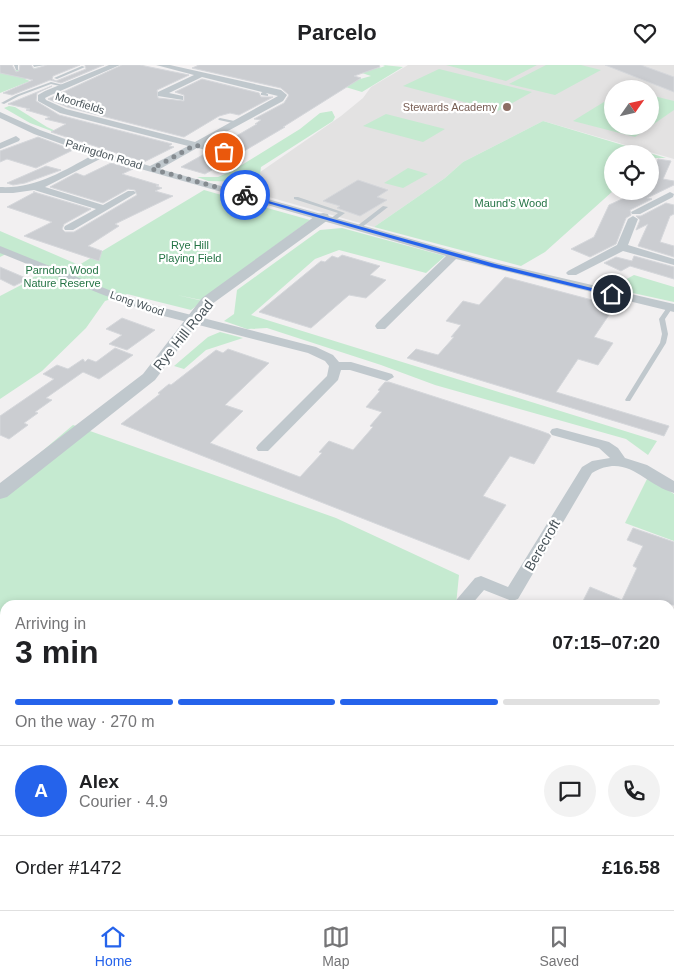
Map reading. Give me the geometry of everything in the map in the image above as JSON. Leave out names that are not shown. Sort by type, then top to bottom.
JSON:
[{"type":"street","name":"Moorfields","points":[[116,65],[41,97],[42,101],[63,111],[224,152]]},
{"type":"street","points":[[152,169],[280,99],[283,95],[178,67],[160,65]]},
{"type":"street","points":[[180,98],[158,93],[202,74]]},
{"type":"street","name":"Paringdon Road","points":[[0,115],[38,132],[101,155],[453,255],[672,307]]},
{"type":"street","points":[[0,147],[16,139]]},
{"type":"street","points":[[0,200],[18,191],[36,187],[101,155]]},
{"type":"street","points":[[36,187],[104,208]]},
{"type":"street","points":[[0,190],[18,191]]},
{"type":"street","points":[[572,273],[622,247],[635,216],[673,192]]},
{"type":"street","points":[[69,228],[131,193]]},
{"type":"street","name":"Rye Hill Road","points":[[0,493],[149,377],[161,364],[207,301],[327,218]]},
{"type":"street","points":[[622,247],[674,263]]},
{"type":"street","name":"Long Wood","points":[[0,249],[122,299],[192,321]]},
{"type":"street","points":[[381,326],[453,255]]},
{"type":"street","points":[[192,321],[312,350],[329,358],[335,366],[333,377],[263,448]]},
{"type":"street","points":[[335,366],[356,367],[387,377]]},
{"type":"street","name":"Berecroft","points":[[557,431],[604,445],[613,451],[620,461]]},
{"type":"street","name":"Berecroft","points":[[465,600],[481,582],[512,595],[587,470],[597,464],[620,461],[642,468],[674,488]]},
{"type":"lane","points":[[34,66],[43,65]]},
{"type":"lane","points":[[60,76],[85,66]]},
{"type":"lane","points":[[3,103],[51,83],[64,86]]},
{"type":"lane","points":[[220,119],[237,123]]},
{"type":"lane","points":[[296,198],[342,213],[327,218]]},
{"type":"lane","points":[[358,227],[386,207]]},
{"type":"lane","points":[[628,400],[663,343],[665,334],[662,319],[672,307]]},
{"type":"shaded area","points":[[408,65],[674,65],[674,159],[659,155],[659,145],[626,145],[543,121],[463,162],[445,178],[374,227],[237,188],[341,116],[363,98],[371,87]]},
{"type":"green space","points":[[61,65],[25,79],[30,81],[0,93],[0,72]]},
{"type":"green space","points":[[383,65],[403,67],[362,92],[306,75],[353,81],[371,76],[359,72],[385,66]]},
{"type":"green space","points":[[446,65],[537,65],[506,81]]},
{"type":"green space","points":[[546,65],[581,65],[601,70],[555,95],[509,84]]},
{"type":"green space","points":[[439,69],[532,92],[498,111],[403,86]]},
{"type":"green space","points":[[659,97],[674,101],[674,110],[659,120]]},
{"type":"green space","points":[[604,102],[604,129],[573,121]]},
{"type":"green space","points":[[9,106],[15,107],[47,127],[73,139],[30,123],[4,108]]},
{"type":"green space","points":[[332,111],[335,117],[333,121],[261,167],[260,175],[265,183],[258,190],[250,188],[249,182],[208,181],[197,177],[218,177],[232,171],[300,129],[320,113]]},
{"type":"green space","points":[[386,114],[445,129],[423,142],[363,126]]},
{"type":"green space","name":"Maund's Wood","points":[[543,121],[623,145],[604,145],[604,199],[545,252],[521,266],[374,227],[445,178],[463,162]]},
{"type":"green space","points":[[408,168],[428,174],[403,188],[384,183]]},
{"type":"green space","points":[[204,190],[310,220],[201,300],[177,295],[203,301],[191,310],[127,294],[105,301],[86,328],[42,371],[0,399],[0,296],[25,283],[45,269],[8,253],[0,257],[0,231],[79,265]]},
{"type":"green space","points":[[342,228],[445,256],[426,273],[339,250],[315,259],[251,315],[657,441],[648,455],[626,439],[435,385],[381,365],[267,328],[247,329],[224,321],[234,314],[237,290],[320,230]]},
{"type":"green space","points":[[634,275],[674,287],[674,302],[610,288]]},
{"type":"green space","points":[[220,332],[243,338],[206,350],[184,369],[174,366],[208,337]]},
{"type":"green space","points":[[73,425],[336,518],[459,575],[456,600],[0,600],[0,487]]},
{"type":"green space","points":[[648,477],[674,494],[674,541],[625,523]]},
{"type":"building","points":[[0,65],[12,65],[16,72],[19,71],[20,65],[31,65],[34,69],[47,65],[80,65],[53,76],[52,79],[56,81],[86,69],[85,65],[104,65],[61,83],[50,80],[12,95],[3,93],[33,80],[0,73]]},
{"type":"building","points":[[122,65],[140,65],[189,75],[157,90],[158,98],[184,101],[184,95],[175,92],[202,79],[259,93],[261,97],[273,97],[239,115],[230,113],[219,116],[184,137],[67,107],[48,99]]},
{"type":"building","points":[[199,65],[379,65],[380,67],[354,76],[361,78],[283,127],[285,127],[205,174],[181,167],[208,152],[228,155],[228,149],[219,146],[257,124],[255,124],[261,120],[254,119],[284,103],[289,95],[281,88],[192,68]]},
{"type":"building","points":[[605,65],[641,65],[674,77],[674,92],[659,86],[659,80],[643,80]]},
{"type":"building","points":[[52,86],[37,93],[36,101],[59,115],[172,144],[169,146],[174,147],[144,162],[51,132],[66,124],[45,119],[50,117],[26,110],[30,109],[8,104]]},
{"type":"building","points":[[38,137],[73,150],[36,168],[7,159],[0,162],[0,151]]},
{"type":"building","points":[[659,159],[671,161],[663,179],[674,181],[674,185],[659,192]]},
{"type":"building","points":[[111,163],[133,169],[122,174],[159,185],[156,186],[162,188],[155,191],[173,196],[115,224],[119,226],[88,246],[102,251],[99,261],[24,236],[52,222],[7,207],[35,192],[91,209],[64,224],[62,229],[65,232],[74,232],[137,195],[135,190],[128,189],[103,203],[50,187],[76,173],[84,176]]},
{"type":"building","points":[[46,166],[61,170],[25,183],[13,185],[7,183]]},
{"type":"building","points":[[358,180],[388,190],[377,197],[387,200],[360,216],[337,208],[340,206],[323,201]]},
{"type":"building","points":[[620,200],[650,200],[630,210],[631,215],[626,218],[616,244],[590,257],[571,249],[594,237],[609,205]]},
{"type":"building","points":[[666,203],[674,205],[674,214],[670,216],[660,242],[674,246],[674,257],[638,246],[648,224],[636,230],[640,220],[636,216],[641,216]]},
{"type":"building","points":[[342,255],[380,266],[370,275],[386,280],[366,298],[349,295],[311,328],[259,312],[321,261],[325,262],[332,256],[338,258]]},
{"type":"building","points":[[634,256],[674,267],[674,279],[630,266],[621,271],[604,263],[616,257],[632,261]]},
{"type":"building","points":[[0,267],[28,279],[14,286],[0,279]]},
{"type":"building","points":[[505,277],[615,306],[594,337],[613,343],[598,365],[578,359],[556,392],[669,426],[664,436],[407,358],[416,349],[438,355],[454,337],[451,337],[461,325],[446,321],[463,301],[479,305]]},
{"type":"building","points":[[122,318],[155,330],[127,350],[109,344],[122,335],[106,329]]},
{"type":"building","points":[[115,348],[133,355],[99,379],[83,372],[46,398],[52,400],[35,412],[38,413],[24,423],[28,425],[9,439],[0,435],[0,416],[54,379],[43,374],[57,365],[68,369],[83,359],[85,362],[88,359],[96,362]]},
{"type":"building","points":[[228,349],[269,363],[225,405],[243,411],[210,443],[300,477],[322,453],[319,452],[329,441],[353,450],[373,427],[370,426],[382,412],[366,407],[385,382],[538,430],[551,436],[534,464],[510,456],[483,496],[506,505],[469,560],[121,424],[160,394],[158,393],[169,384],[171,385],[216,350],[223,353]]},
{"type":"building","points":[[633,528],[674,542],[674,600],[622,600],[637,568],[633,566],[643,546],[627,540]]},
{"type":"building","points":[[590,587],[622,600],[584,600]]},
{"type":"way so far","points":[[224,152],[195,145],[152,169],[245,195]]},
{"type":"place","name":"Stewards Academy","points":[[507,107]]},
{"type":"route","points":[[245,195],[453,255],[612,294]]},
{"type":"park label","name":"Rye Hill Playing Field","points":[[190,251]]},
{"type":"park label","name":"Parndon Wood Nature Reserve","points":[[62,276]]}]
